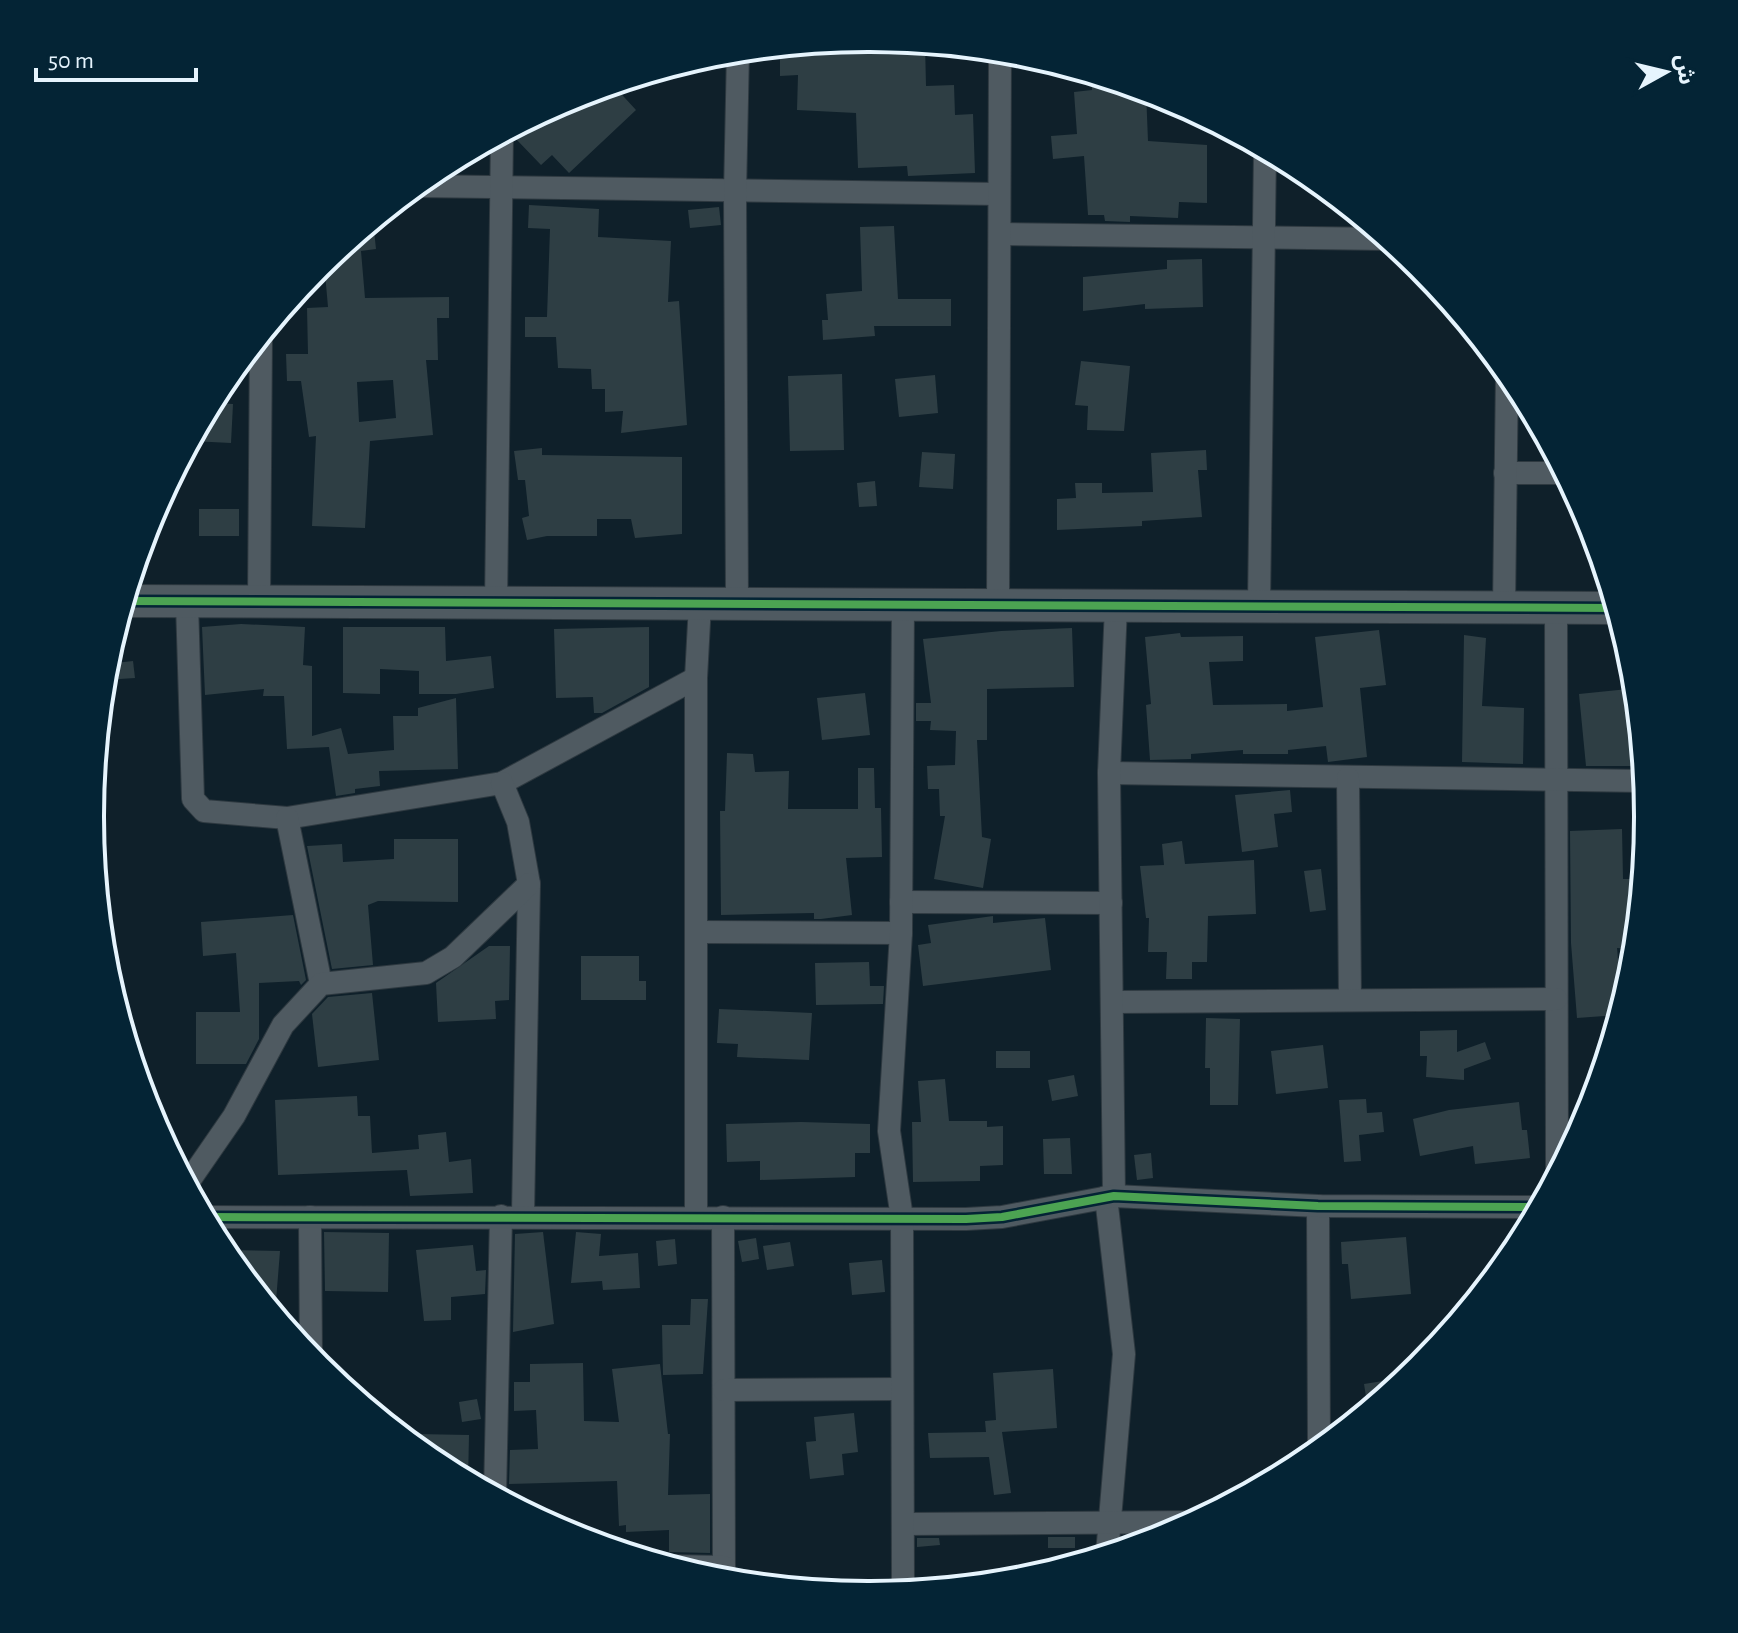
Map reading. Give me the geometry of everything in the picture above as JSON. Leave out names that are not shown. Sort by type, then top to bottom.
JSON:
[{"type":"street","points":[[737,605],[735,193],[738,64]]},
{"type":"street","points":[[998,606],[1000,64]]},
{"type":"street","points":[[496,604],[502,146]]},
{"type":"street","points":[[1259,605],[1265,163]]},
{"type":"street","points":[[437,186],[735,193],[999,194]]},
{"type":"street","points":[[1000,234],[1370,239]]},
{"type":"street","points":[[259,603],[261,353]]},
{"type":"street","points":[[1504,608],[1507,395]]},
{"type":"street","points":[[1505,473],[1552,473]]},
{"type":"street","points":[[136,601],[1604,608]]},
{"type":"street","points":[[187,603],[193,799],[204,811],[287,818],[502,783],[696,678]]},
{"type":"street","points":[[696,1217],[696,678],[700,604]]},
{"type":"street","points":[[903,604],[901,933],[889,1131],[902,1218],[903,1580]]},
{"type":"street","points":[[1107,1542],[1121,1421],[1124,1354],[1110,1196],[1112,1002],[1109,773],[1116,606]]},
{"type":"street","points":[[1556,608],[1557,1151]]},
{"type":"street","points":[[1109,773],[1633,781]]},
{"type":"street","points":[[1348,778],[1350,1000]]},
{"type":"street","points":[[496,1484],[529,884],[518,822],[502,783]]},
{"type":"street","points":[[287,818],[321,984]]},
{"type":"street","points":[[194,1174],[234,1116],[283,1025],[321,984],[426,973],[453,957],[529,884]]},
{"type":"street","points":[[901,902],[1111,903]]},
{"type":"street","points":[[697,932],[901,933]]},
{"type":"street","points":[[1112,1002],[1556,999]]},
{"type":"street","points":[[218,1217],[1002,1217],[1110,1196],[1523,1213]]},
{"type":"street","points":[[1318,1206],[1319,1434]]},
{"type":"street","points":[[310,1217],[311,1339]]},
{"type":"street","points":[[723,1217],[724,1567]]},
{"type":"street","points":[[724,1390],[902,1389]]},
{"type":"street","points":[[904,1524],[1164,1522]]},
{"type":"building","points":[[869,52],[925,55],[926,86],[954,85],[955,115],[973,114],[975,173],[908,176],[907,166],[858,168],[856,113],[797,110],[798,75],[780,76],[780,58]]},
{"type":"building","points":[[1092,86],[1147,104],[1148,141],[1207,145],[1207,203],[1179,202],[1178,218],[1130,216],[1130,222],[1105,221],[1104,215],[1088,215],[1084,156],[1053,159],[1051,136],[1077,134],[1074,92],[1092,90]]},
{"type":"building","points":[[621,94],[636,110],[569,173],[552,155],[541,165],[516,139],[576,110]]},
{"type":"building","points":[[529,205],[599,209],[598,237],[671,241],[668,302],[679,301],[687,425],[621,433],[623,411],[605,412],[605,389],[592,389],[591,369],[558,368],[556,337],[525,337],[525,317],[547,317],[550,229],[528,228]]},
{"type":"building","points":[[719,207],[721,225],[690,228],[688,210]]},
{"type":"building","points":[[894,226],[898,299],[951,299],[951,326],[874,326],[875,336],[823,340],[822,320],[828,320],[826,294],[862,291],[860,227]]},
{"type":"building","points":[[374,234],[376,249],[361,251],[365,298],[449,297],[449,318],[437,318],[438,360],[426,360],[433,435],[370,441],[365,528],[312,526],[316,436],[309,437],[301,381],[287,381],[286,354],[308,354],[307,308],[328,307],[325,279]],"holes":[[[393,380],[396,418],[359,422],[357,382]]]},
{"type":"building","points":[[1202,259],[1203,307],[1145,309],[1145,304],[1083,311],[1083,277],[1167,269],[1167,260]]},
{"type":"building","points":[[1081,361],[1130,366],[1124,431],[1087,430],[1088,406],[1075,405]]},
{"type":"building","points":[[842,374],[844,450],[790,451],[788,376]]},
{"type":"building","points":[[935,375],[938,413],[899,417],[895,379]]},
{"type":"building","points":[[226,404],[233,404],[231,443],[203,442]]},
{"type":"building","points":[[542,448],[542,455],[682,457],[682,534],[635,538],[631,519],[597,519],[597,536],[547,536],[527,540],[522,518],[529,516],[525,480],[518,480],[514,451]]},
{"type":"building","points":[[1206,450],[1207,470],[1198,470],[1202,517],[1142,521],[1142,526],[1057,530],[1057,499],[1076,498],[1075,483],[1102,483],[1102,493],[1153,492],[1151,453]]},
{"type":"building","points":[[922,452],[955,454],[953,489],[919,487]]},
{"type":"building","points":[[875,481],[877,506],[859,507],[857,483]]},
{"type":"building","points":[[199,509],[239,509],[239,536],[199,536]]},
{"type":"building","points":[[241,624],[305,627],[303,665],[312,666],[312,736],[341,728],[348,754],[394,750],[393,716],[418,716],[418,708],[456,698],[458,769],[379,771],[380,786],[355,789],[355,793],[336,796],[329,747],[287,749],[284,696],[263,696],[264,689],[205,695],[202,627]]},
{"type":"building","points":[[343,627],[445,627],[446,661],[491,656],[494,688],[456,694],[419,694],[419,671],[380,669],[380,694],[343,693]]},
{"type":"building","points":[[649,627],[649,687],[602,713],[594,713],[593,697],[556,698],[554,629]]},
{"type":"building","points":[[1072,628],[1074,687],[987,689],[987,740],[977,740],[982,837],[991,839],[983,888],[934,879],[945,816],[940,816],[939,789],[928,789],[927,766],[955,765],[956,731],[930,730],[931,721],[916,721],[916,703],[931,703],[923,639]]},
{"type":"building","points":[[1379,630],[1386,685],[1360,688],[1367,757],[1328,762],[1326,746],[1288,750],[1288,754],[1243,754],[1243,750],[1191,754],[1191,759],[1150,760],[1146,705],[1151,704],[1145,637],[1180,633],[1181,637],[1243,636],[1243,661],[1209,662],[1213,705],[1287,704],[1287,711],[1323,707],[1315,637]]},
{"type":"building","points":[[1464,635],[1486,638],[1482,706],[1524,708],[1523,764],[1462,762]]},
{"type":"building","points":[[133,661],[135,678],[117,679],[120,662]]},
{"type":"building","points":[[1623,690],[1632,766],[1586,766],[1579,694]]},
{"type":"building","points":[[865,693],[870,735],[822,740],[817,698]]},
{"type":"building","points":[[727,753],[753,754],[755,772],[789,771],[788,809],[858,809],[858,768],[874,768],[875,808],[881,808],[882,857],[846,858],[852,915],[814,919],[814,913],[721,915],[720,811],[725,811]]},
{"type":"building","points":[[1290,790],[1292,812],[1274,814],[1278,847],[1242,852],[1235,795]]},
{"type":"building","points":[[1622,829],[1623,879],[1631,879],[1622,948],[1617,948],[1619,967],[1606,1016],[1577,1018],[1571,943],[1570,831]]},
{"type":"building","points":[[394,839],[458,839],[458,902],[378,901],[368,905],[373,965],[332,969],[307,846],[342,844],[343,862],[394,859]]},
{"type":"building","points":[[1182,841],[1185,864],[1254,860],[1256,914],[1208,916],[1207,962],[1192,962],[1192,979],[1166,979],[1167,952],[1148,952],[1149,918],[1146,918],[1140,866],[1164,865],[1162,844]]},
{"type":"building","points":[[1321,869],[1326,910],[1310,912],[1304,871]]},
{"type":"building","points":[[293,915],[306,980],[301,985],[299,981],[259,983],[259,1039],[246,1064],[196,1064],[196,1012],[240,1012],[236,953],[203,956],[201,922]]},
{"type":"building","points":[[993,916],[993,923],[1045,918],[1051,970],[923,986],[918,945],[931,943],[928,925]]},
{"type":"building","points":[[489,946],[510,946],[509,1000],[495,1001],[496,1019],[438,1022],[436,983]]},
{"type":"building","points":[[581,956],[639,956],[639,981],[646,981],[646,1000],[581,1000]]},
{"type":"building","points":[[869,962],[870,986],[884,986],[883,1004],[816,1005],[815,963]]},
{"type":"building","points":[[372,993],[379,1060],[318,1067],[312,1014],[328,997]]},
{"type":"building","points":[[719,1009],[812,1013],[809,1060],[737,1057],[738,1044],[717,1043]]},
{"type":"building","points":[[1206,1018],[1240,1019],[1238,1105],[1210,1105],[1210,1068],[1205,1068]]},
{"type":"building","points":[[1457,1030],[1457,1052],[1485,1042],[1491,1059],[1464,1069],[1464,1080],[1426,1077],[1427,1056],[1420,1056],[1420,1031]]},
{"type":"building","points":[[1323,1045],[1328,1088],[1276,1094],[1271,1051]]},
{"type":"building","points":[[996,1051],[1030,1051],[1030,1068],[996,1068]]},
{"type":"building","points":[[1074,1075],[1078,1096],[1052,1101],[1048,1080]]},
{"type":"building","points":[[945,1079],[949,1121],[987,1121],[987,1127],[1003,1126],[1003,1165],[980,1166],[980,1181],[913,1182],[912,1122],[921,1122],[918,1081]]},
{"type":"building","points":[[357,1096],[358,1116],[370,1116],[372,1153],[419,1149],[418,1135],[446,1132],[449,1162],[471,1159],[473,1193],[410,1196],[407,1170],[278,1175],[275,1100]]},
{"type":"building","points":[[1366,1099],[1367,1113],[1382,1112],[1384,1132],[1359,1135],[1361,1161],[1344,1162],[1339,1100]]},
{"type":"building","points":[[1519,1102],[1522,1130],[1527,1130],[1530,1158],[1475,1164],[1473,1146],[1420,1156],[1413,1119],[1449,1110]]},
{"type":"building","points":[[726,1124],[870,1124],[870,1153],[855,1153],[855,1177],[760,1180],[760,1161],[727,1162]]},
{"type":"building","points":[[1070,1138],[1072,1174],[1044,1174],[1043,1139]]},
{"type":"building","points":[[1151,1153],[1153,1178],[1137,1180],[1134,1155]]},
{"type":"building","points":[[324,1232],[389,1233],[388,1292],[325,1291]]},
{"type":"building","points":[[543,1232],[554,1324],[513,1332],[515,1234]]},
{"type":"building","points":[[576,1232],[601,1234],[599,1256],[638,1253],[640,1288],[603,1290],[602,1281],[571,1283]]},
{"type":"building","points":[[1406,1237],[1411,1294],[1351,1299],[1348,1264],[1342,1264],[1341,1242]]},
{"type":"building","points":[[756,1238],[759,1259],[742,1262],[738,1241]]},
{"type":"building","points":[[675,1239],[677,1264],[658,1266],[656,1241]]},
{"type":"building","points":[[790,1242],[794,1266],[767,1270],[763,1246]]},
{"type":"building","points":[[473,1245],[476,1271],[486,1270],[485,1294],[451,1297],[451,1320],[424,1321],[416,1250]]},
{"type":"building","points":[[240,1250],[280,1251],[276,1299]]},
{"type":"building","points":[[882,1260],[885,1292],[852,1295],[849,1263]]},
{"type":"building","points":[[691,1299],[708,1299],[703,1374],[663,1375],[662,1325],[690,1325]]},
{"type":"building","points":[[583,1363],[584,1421],[619,1422],[612,1369],[660,1364],[670,1434],[668,1495],[710,1494],[710,1553],[669,1552],[669,1530],[626,1532],[626,1525],[619,1526],[617,1481],[509,1484],[510,1450],[538,1449],[536,1410],[514,1411],[514,1382],[530,1382],[530,1364]]},
{"type":"building","points":[[1053,1369],[1057,1428],[1002,1432],[1011,1493],[994,1495],[989,1457],[930,1458],[928,1433],[986,1432],[985,1421],[996,1420],[993,1373]]},
{"type":"building","points":[[1384,1381],[1366,1397],[1364,1384]]},
{"type":"building","points":[[477,1399],[481,1419],[462,1422],[459,1402]]},
{"type":"building","points":[[854,1413],[858,1452],[842,1454],[844,1475],[810,1479],[806,1442],[816,1441],[814,1417]]},
{"type":"building","points":[[419,1434],[469,1435],[468,1467]]},
{"type":"building","points":[[1048,1537],[1075,1537],[1075,1548],[1048,1548]]},
{"type":"building","points":[[917,1538],[939,1538],[940,1545],[917,1547]]},
{"type":"cycle path","points":[[136,601],[1604,608]]},
{"type":"cycle path","points":[[218,1217],[966,1219],[1002,1217],[1114,1196],[1318,1206],[1526,1207]]}]
